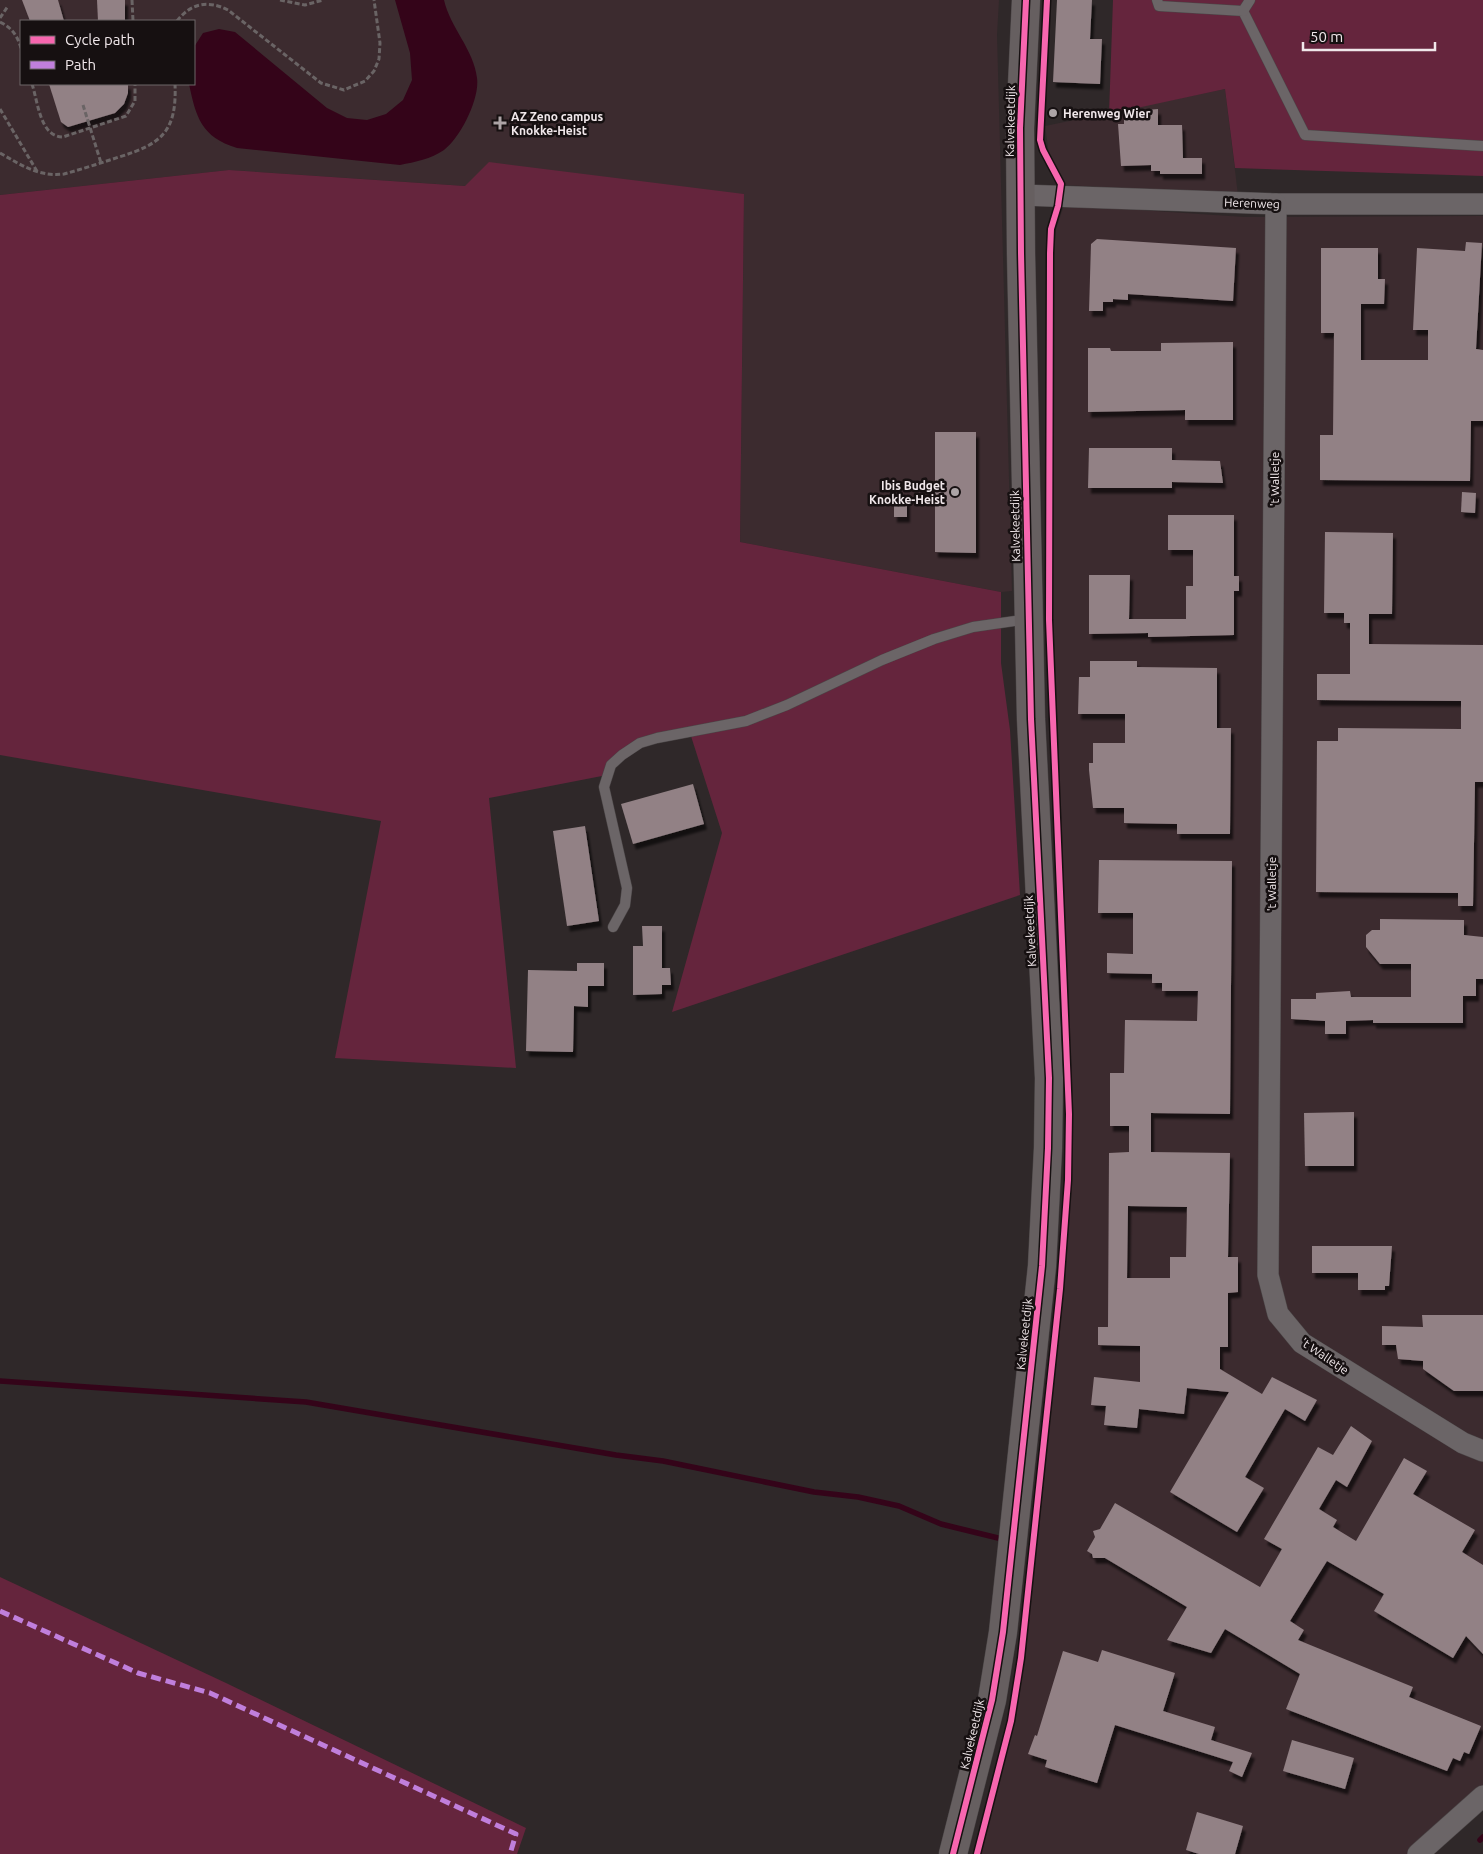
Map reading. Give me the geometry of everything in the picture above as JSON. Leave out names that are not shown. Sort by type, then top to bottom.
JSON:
[{"type":"street","name":"Kalvekeetdijk","points":[[953,1854],[992,1700],[1003,1632],[1045,1224],[1048,1078],[1031,719],[1021,195],[1020,128],[1026,0]]},
{"type":"street","name":"Herenweg","points":[[1021,195],[1276,204],[1483,204]]},
{"type":"street","name":"'t Walletje","points":[[1276,204],[1268,1275],[1278,1314],[1302,1343],[1462,1443],[1483,1451]]},
{"type":"street","points":[[1418,1854],[1483,1796]]},
{"type":"lane","points":[[1157,0],[1159,6],[1243,11]]},
{"type":"lane","points":[[1243,11],[1250,0]]},
{"type":"lane","points":[[1243,11],[1305,135],[1483,146]]},
{"type":"lane","points":[[613,927],[625,905],[627,888],[604,787],[611,765],[622,755],[640,744],[657,738],[746,721],[787,705],[882,660],[934,639],[973,627],[1028,619]]},
{"type":"path","points":[[132,0],[132,20]]},
{"type":"path","points":[[280,0],[305,5],[323,0]]},
{"type":"path","points":[[178,20],[195,6],[206,3],[216,4],[228,10],[321,83],[333,89],[344,90],[365,81],[374,71],[379,59],[380,43],[374,0]]},
{"type":"path","points":[[8,6],[0,20],[9,26],[18,38],[20,45]]},
{"type":"path","points":[[32,85],[46,128],[56,137],[63,138],[126,116],[135,101],[135,85]]},
{"type":"path","points":[[0,153],[39,173],[64,174],[145,149],[164,133],[175,107],[175,85]]},
{"type":"path","points":[[83,105],[101,163]]},
{"type":"path","points":[[0,109],[39,173]]},
{"type":"shaded area","name":"AZ Zeno campus Knokke-Heist","points":[[0,0],[999,0],[997,35],[1012,591],[1001,592],[740,542],[744,194],[466,186],[229,170],[0,195]]},
{"type":"shaded area","points":[[395,0],[444,0],[451,20],[467,48],[475,68],[477,87],[468,117],[450,144],[444,150],[428,158],[400,165],[237,148],[215,138],[208,132],[194,106],[189,85],[195,85],[195,45],[203,33],[219,29],[235,32],[327,108],[347,118],[367,120],[386,114],[403,100],[412,80],[410,53]]},
{"type":"shaded area","points":[[1113,0],[1483,0],[1483,176],[1235,168],[1225,89],[1109,114]]},
{"type":"shaded area","points":[[1225,89],[1238,195],[1065,185],[1049,154],[1045,126]]},
{"type":"shaded area","points":[[489,162],[744,194],[740,542],[1001,592],[1001,663],[1010,730],[1020,895],[672,1012],[722,833],[690,733],[640,743],[607,775],[489,798],[516,1068],[335,1058],[381,821],[0,755],[0,195],[229,170],[465,186]]},
{"type":"shaded area","points":[[1064,205],[1244,217],[1483,216],[1483,1787],[1409,1854],[980,1854],[1015,1721],[1025,1658],[1062,1290],[1071,1180],[1072,1139],[1068,1006],[1052,645],[1054,255],[1056,230]]},
{"type":"shaded area","points":[[0,1577],[226,1683],[526,1828],[517,1854],[0,1854]]},
{"type":"building","points":[[22,0],[58,0],[64,20],[30,20]]},
{"type":"building","points":[[97,0],[125,0],[125,20],[98,20]]},
{"type":"building","points":[[1057,0],[1092,0],[1090,39],[1102,39],[1100,84],[1053,82]]},
{"type":"building","points":[[49,85],[128,85],[128,93],[124,104],[115,113],[68,127],[61,122]]},
{"type":"building","points":[[1158,109],[1158,125],[1182,125],[1183,158],[1202,158],[1202,174],[1160,174],[1160,171],[1151,171],[1151,165],[1121,166],[1118,124],[1124,124],[1124,112]]},
{"type":"building","points":[[1097,239],[1236,248],[1233,301],[1128,294],[1128,300],[1113,299],[1113,302],[1103,302],[1103,311],[1089,311],[1091,244]]},
{"type":"building","points":[[1466,242],[1482,243],[1476,349],[1483,350],[1483,421],[1471,421],[1470,481],[1320,480],[1320,435],[1333,435],[1334,333],[1321,333],[1321,248],[1378,248],[1378,279],[1385,279],[1384,304],[1361,304],[1361,360],[1428,360],[1428,330],[1413,330],[1417,248],[1465,251]]},
{"type":"building","points":[[1233,342],[1233,420],[1185,420],[1185,410],[1088,412],[1088,348],[1110,348],[1111,351],[1161,351],[1161,343]]},
{"type":"building","name":"Ibis Budget Knokke-Heist","points":[[935,432],[976,432],[976,553],[935,552]]},
{"type":"building","points":[[1089,448],[1172,448],[1172,460],[1220,461],[1223,483],[1172,482],[1172,488],[1088,488]]},
{"type":"building","points":[[1462,492],[1476,493],[1475,513],[1461,512]]},
{"type":"building","points":[[894,500],[907,500],[907,517],[894,517]]},
{"type":"building","points":[[1168,515],[1234,515],[1234,576],[1239,576],[1239,591],[1234,591],[1234,635],[1148,637],[1148,633],[1089,634],[1089,575],[1130,575],[1129,619],[1186,619],[1186,586],[1193,586],[1193,550],[1168,550]]},
{"type":"building","points":[[1325,532],[1393,533],[1392,614],[1369,614],[1369,644],[1483,645],[1483,782],[1475,782],[1473,906],[1458,906],[1458,893],[1316,892],[1317,741],[1338,741],[1338,728],[1461,729],[1461,701],[1317,700],[1317,674],[1350,674],[1350,623],[1344,623],[1344,613],[1324,613]]},
{"type":"building","points":[[1090,661],[1137,661],[1137,667],[1217,668],[1217,728],[1231,728],[1230,834],[1177,834],[1177,824],[1124,823],[1124,808],[1093,808],[1089,763],[1093,763],[1093,743],[1125,743],[1125,714],[1078,714],[1079,677],[1090,677]]},
{"type":"building","points":[[693,784],[704,824],[633,844],[621,804]]},
{"type":"building","points":[[585,826],[599,921],[567,926],[553,831]]},
{"type":"building","points":[[1099,860],[1232,861],[1230,1114],[1151,1113],[1151,1152],[1230,1153],[1228,1257],[1238,1257],[1238,1292],[1228,1293],[1228,1347],[1220,1347],[1220,1369],[1262,1394],[1272,1377],[1317,1400],[1305,1421],[1285,1409],[1245,1477],[1264,1488],[1237,1532],[1170,1492],[1229,1392],[1187,1388],[1184,1414],[1139,1409],[1137,1428],[1104,1425],[1106,1406],[1091,1405],[1094,1377],[1140,1382],[1140,1346],[1098,1345],[1098,1327],[1108,1327],[1109,1153],[1129,1152],[1129,1126],[1110,1126],[1110,1073],[1124,1073],[1125,1020],[1197,1021],[1198,991],[1162,991],[1162,983],[1152,983],[1152,974],[1107,973],[1107,953],[1133,954],[1133,913],[1098,913]],"holes":[[[1128,1206],[1187,1207],[1186,1257],[1170,1257],[1170,1278],[1127,1278]]]},
{"type":"building","points":[[1380,919],[1464,920],[1464,935],[1483,937],[1483,979],[1476,979],[1476,996],[1463,996],[1463,1023],[1373,1023],[1373,1020],[1346,1021],[1346,1034],[1325,1034],[1325,1021],[1291,1019],[1291,999],[1316,999],[1316,993],[1350,991],[1351,997],[1411,997],[1411,964],[1380,964],[1366,947],[1366,935],[1372,930],[1380,930]]},
{"type":"building","points":[[642,926],[662,926],[662,968],[670,968],[671,985],[662,985],[662,994],[633,995],[633,946],[643,946]]},
{"type":"building","points":[[577,963],[604,963],[604,986],[588,986],[588,1007],[574,1006],[573,1052],[526,1051],[528,970],[577,971]]},
{"type":"building","points":[[1354,1112],[1354,1166],[1305,1166],[1304,1113]]},
{"type":"building","points":[[1312,1246],[1392,1246],[1389,1286],[1385,1286],[1385,1290],[1358,1290],[1358,1273],[1312,1273]]},
{"type":"building","points":[[1422,1315],[1483,1315],[1483,1391],[1454,1391],[1423,1369],[1423,1361],[1398,1359],[1396,1345],[1382,1345],[1382,1326],[1423,1327]]},
{"type":"building","points":[[1351,1426],[1372,1441],[1347,1487],[1336,1480],[1319,1509],[1337,1520],[1333,1527],[1356,1541],[1404,1458],[1427,1471],[1413,1494],[1475,1530],[1462,1552],[1483,1565],[1483,1654],[1466,1636],[1453,1658],[1374,1611],[1384,1594],[1327,1561],[1290,1621],[1304,1630],[1298,1640],[1413,1687],[1409,1697],[1481,1726],[1469,1754],[1464,1752],[1460,1761],[1453,1758],[1447,1771],[1286,1709],[1300,1674],[1225,1629],[1211,1653],[1167,1640],[1187,1607],[1105,1558],[1093,1558],[1092,1554],[1087,1551],[1095,1537],[1093,1531],[1100,1529],[1115,1503],[1260,1587],[1282,1549],[1264,1539],[1318,1447],[1333,1455]]},
{"type":"building","points":[[1102,1650],[1175,1673],[1163,1711],[1215,1727],[1211,1740],[1252,1753],[1242,1777],[1229,1771],[1233,1762],[1115,1725],[1097,1783],[1045,1767],[1047,1760],[1028,1754],[1035,1735],[1037,1736],[1063,1651],[1098,1662]]},
{"type":"building","points":[[1292,1740],[1354,1758],[1345,1789],[1283,1771]]},
{"type":"building","points":[[1197,1812],[1243,1826],[1235,1854],[1199,1854],[1186,1850]]},
{"type":"waterway","points":[[0,1381],[306,1402],[616,1455],[663,1461],[814,1492],[858,1497],[899,1506],[941,1524],[998,1538]]},
{"type":"waterway","points":[[1480,1840],[1483,1837]]},
{"type":"marked path","points":[[0,1611],[138,1673],[210,1693],[516,1834],[510,1854]]},
{"type":"cycle path","points":[[953,1854],[992,1700],[1003,1632],[1042,1266],[1048,1148],[1049,1078],[1031,719],[1021,253],[1020,128],[1026,0]]},
{"type":"cycle path","points":[[977,1854],[1011,1721],[1021,1658],[1060,1289],[1068,1180],[1069,1114],[1049,620],[1050,253],[1051,229],[1058,206],[1061,184],[1043,150],[1040,140],[1047,0]]},
{"type":"place","name":"Herenweg Wier","points":[[1053,113]]},
{"type":"place","name":"AZ Zeno campus Knokke-Heist","points":[[500,123]]},
{"type":"place","name":"Ibis Budget Knokke-Heist","points":[[955,492]]}]
